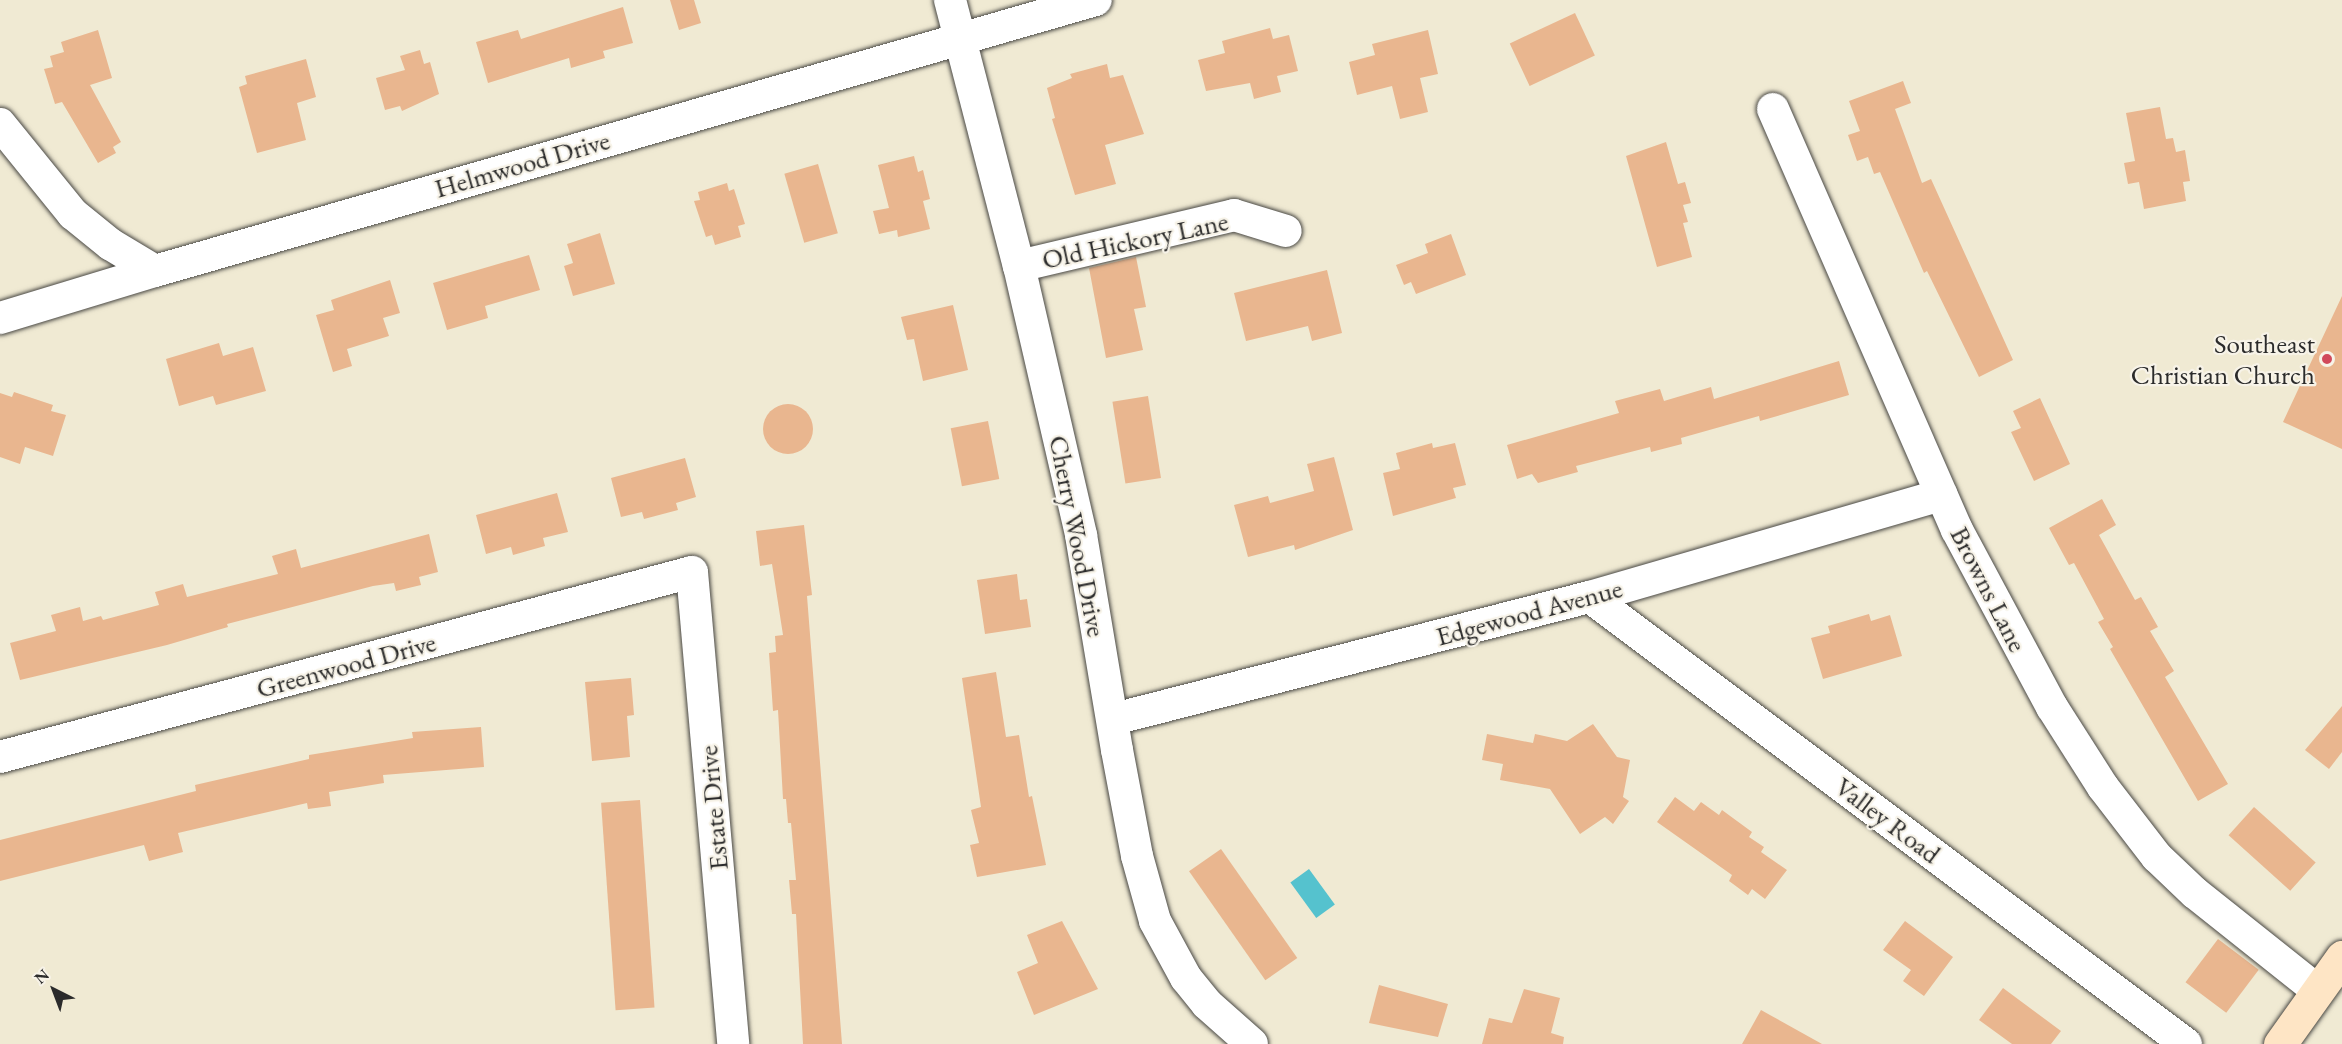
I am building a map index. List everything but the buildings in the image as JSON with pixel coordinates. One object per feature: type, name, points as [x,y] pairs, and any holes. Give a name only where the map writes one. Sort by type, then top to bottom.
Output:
[{"type":"street","name":"Cherry Wood Drive","points":[[950,0],[1019,266],[1081,535],[1137,856],[1167,948],[1207,1004],[1252,1044]]},
{"type":"street","name":"Helmwood Drive","points":[[0,318],[960,37],[1096,0]]},
{"type":"street","name":"Browns Lane","points":[[1773,109],[1941,495],[2015,642],[2103,787],[2157,857],[2195,893],[2318,991]]},
{"type":"street","points":[[0,124],[73,214],[110,244],[155,271]]},
{"type":"street","name":"Old Hickory Lane","points":[[1019,266],[1234,215],[1286,231]]},
{"type":"street","name":"Edgewood Avenue","points":[[1113,720],[1590,597],[1941,495]]},
{"type":"street","name":"Greenwood Drive","points":[[0,757],[692,572]]},
{"type":"street","name":"Estate Drive","points":[[692,572],[733,1044]]},
{"type":"street","name":"Valley Road","points":[[1590,597],[2186,1044]]},
{"type":"street","points":[[2280,1044],[2342,957]]},
{"type":"water","points":[[1309,869],[1335,905],[1316,918],[1290,883]]},
{"type":"place","name":"Southeast Christian Church","points":[[2327,359]]}]
